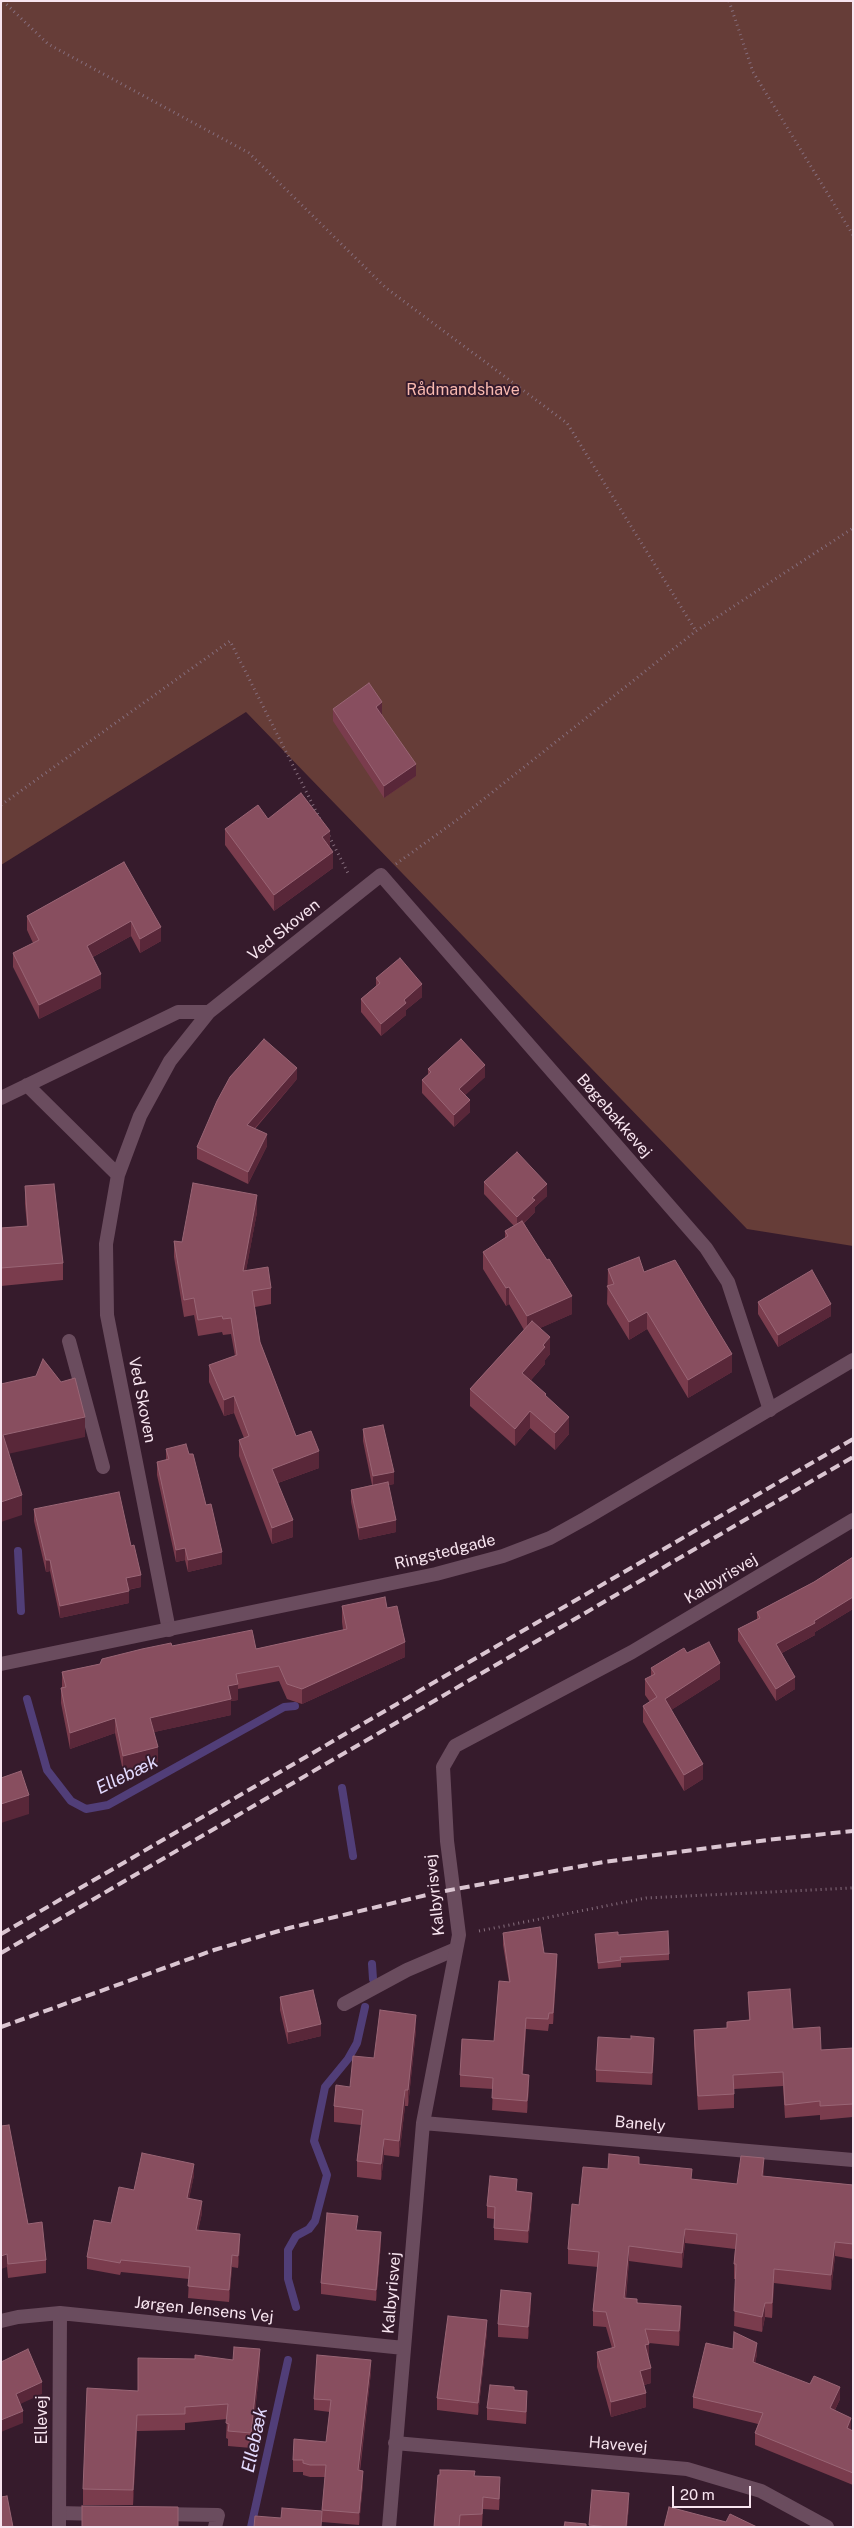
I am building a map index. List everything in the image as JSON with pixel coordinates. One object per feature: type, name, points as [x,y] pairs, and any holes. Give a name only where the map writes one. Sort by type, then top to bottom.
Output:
[{"type":"street","name":"Ved Skoven","points":[[169,1630],[107,1315],[106,1244],[118,1175],[140,1116],[170,1061],[209,1012],[381,874]]},
{"type":"street","name":"Bøgebakkevej","points":[[381,874],[706,1248],[728,1282],[770,1410]]},
{"type":"street","points":[[1,1098],[178,1012],[209,1012]]},
{"type":"street","points":[[27,1085],[118,1175]]},
{"type":"street","points":[[69,1342],[104,1467]]},
{"type":"street","name":"Ringstedgade","points":[[1,1664],[467,1567],[503,1556],[557,1534],[853,1360]]},
{"type":"street","name":"Kalbyrisvej","points":[[389,2527],[423,2123],[457,1942],[447,1841],[443,1767],[455,1746],[632,1652],[853,1520]]},
{"type":"street","points":[[344,2004],[457,1942]]},
{"type":"street","name":"Banely","points":[[423,2123],[853,2160]]},
{"type":"street","name":"Jørgen Jensens Vej","points":[[1,2321],[18,2316],[60,2313],[404,2348]]},
{"type":"street","name":"Ellevej","points":[[59,2520],[60,2313]]},
{"type":"street","name":"Havevej","points":[[395,2443],[687,2469],[761,2491],[827,2527]]},
{"type":"street","points":[[59,2520],[118,2514]]},
{"type":"street","points":[[148,2514],[218,2515],[215,2527]]},
{"type":"path","points":[[4,1],[48,44],[248,153],[386,288],[567,423],[696,631]]},
{"type":"path","points":[[729,1],[753,72],[853,235]]},
{"type":"path","points":[[381,874],[461,817],[696,631],[853,528]]},
{"type":"path","points":[[1,805],[230,641],[323,824]]},
{"type":"path","points":[[327,832],[358,893]]},
{"type":"path","points":[[457,1942],[646,1898],[853,1888]]},
{"type":"green space","name":"Rådmandshave","points":[[1,1],[853,1],[853,1246],[747,1229],[246,712],[1,865]]},
{"type":"building","points":[[369,683],[382,702],[376,707],[416,764],[384,786],[333,709]]},
{"type":"building","points":[[301,793],[330,831],[322,837],[333,852],[274,895],[225,829],[258,805],[268,819]]},
{"type":"building","points":[[124,862],[161,927],[140,939],[131,921],[87,946],[101,974],[39,1005],[13,953],[39,940],[27,916]]},
{"type":"building","points":[[400,958],[422,984],[404,1000],[406,1003],[381,1024],[361,999],[380,983],[376,978]]},
{"type":"building","points":[[264,1039],[297,1068],[247,1125],[267,1134],[248,1172],[197,1147],[217,1101],[230,1077]]},
{"type":"building","points":[[461,1039],[485,1065],[459,1089],[470,1100],[454,1115],[422,1080],[431,1072],[428,1069]]},
{"type":"building","points":[[517,1152],[547,1184],[532,1198],[535,1200],[517,1217],[484,1182]]},
{"type":"building","points":[[193,1183],[257,1195],[243,1271],[268,1267],[271,1288],[252,1291],[260,1342],[296,1436],[311,1431],[319,1451],[272,1469],[293,1520],[272,1528],[239,1440],[249,1436],[234,1396],[224,1400],[209,1365],[237,1355],[231,1318],[223,1319],[222,1316],[198,1320],[194,1298],[184,1300],[174,1241],[182,1242]]},
{"type":"building","points":[[54,1184],[63,1263],[1,1268],[1,1228],[28,1226],[25,1186]]},
{"type":"building","points":[[522,1221],[572,1296],[527,1316],[509,1287],[506,1288],[483,1252],[508,1236],[505,1231]]},
{"type":"building","points":[[639,1257],[644,1272],[675,1260],[732,1354],[688,1380],[647,1312],[629,1322],[607,1286],[614,1284],[608,1269]]},
{"type":"building","points":[[812,1270],[831,1304],[778,1335],[758,1302]]},
{"type":"building","points":[[532,1321],[550,1337],[543,1345],[545,1347],[522,1373],[569,1417],[555,1433],[530,1411],[515,1429],[470,1389]]},
{"type":"building","points":[[43,1359],[61,1382],[75,1378],[85,1417],[3,1435],[22,1495],[1,1502],[1,1384],[36,1376]]},
{"type":"building","points":[[383,1425],[394,1472],[373,1476],[363,1429]]},
{"type":"building","points":[[186,1444],[189,1454],[193,1454],[206,1505],[211,1504],[222,1552],[188,1560],[185,1548],[176,1550],[157,1462],[169,1459],[166,1449]]},
{"type":"building","points":[[388,1482],[396,1520],[359,1528],[351,1490]]},
{"type":"building","points":[[119,1492],[131,1546],[134,1545],[141,1575],[126,1578],[129,1591],[60,1606],[50,1560],[46,1560],[34,1509]]},
{"type":"building","points":[[853,1557],[853,1597],[814,1621],[815,1623],[776,1644],[795,1677],[776,1689],[738,1629],[760,1618],[757,1612],[814,1582]]},
{"type":"building","points":[[385,1597],[387,1608],[397,1606],[405,1642],[302,1689],[287,1684],[279,1666],[236,1674],[238,1684],[228,1686],[231,1699],[150,1718],[158,1747],[123,1756],[115,1718],[70,1733],[61,1688],[66,1687],[62,1672],[100,1664],[102,1659],[142,1649],[171,1643],[172,1646],[252,1630],[256,1649],[347,1629],[342,1606]]},
{"type":"building","points":[[709,1642],[720,1663],[665,1699],[703,1764],[684,1775],[643,1706],[657,1697],[645,1679],[655,1674],[651,1668],[684,1648],[687,1653]]},
{"type":"building","points":[[21,1771],[29,1795],[1,1804],[1,1778]]},
{"type":"building","points":[[540,1927],[544,1953],[557,1954],[553,2013],[549,2013],[548,2019],[526,2018],[522,2074],[529,2075],[527,2101],[492,2098],[493,2078],[460,2075],[462,2039],[494,2041],[499,1981],[510,1982],[503,1933]]},
{"type":"building","points":[[668,1931],[669,1954],[620,1957],[621,1960],[598,1963],[595,1934],[618,1932],[618,1935]]},
{"type":"building","points":[[790,1989],[793,2029],[820,2027],[821,2050],[853,2048],[853,2104],[820,2106],[820,2101],[785,2105],[783,2072],[733,2075],[734,2094],[698,2096],[694,2030],[727,2028],[727,2022],[750,2020],[748,1992]]},
{"type":"building","points":[[313,1990],[321,2024],[288,2032],[280,1997]]},
{"type":"building","points":[[380,2010],[416,2015],[408,2090],[405,2090],[399,2141],[384,2139],[381,2164],[357,2161],[363,2110],[334,2106],[336,2085],[350,2087],[353,2056],[374,2058]]},
{"type":"building","points":[[631,2036],[654,2038],[652,2073],[596,2070],[598,2037],[631,2039]]},
{"type":"building","points":[[9,2125],[28,2224],[42,2222],[46,2260],[8,2264],[7,2254],[1,2256],[1,2126]]},
{"type":"building","points":[[142,2153],[194,2164],[187,2198],[202,2201],[196,2230],[240,2234],[238,2256],[232,2255],[229,2290],[188,2286],[190,2267],[121,2260],[120,2263],[87,2257],[94,2220],[111,2223],[119,2187],[134,2190]]},
{"type":"building","points":[[609,2154],[639,2157],[639,2164],[692,2169],[691,2179],[737,2184],[741,2156],[764,2158],[762,2176],[853,2185],[853,2244],[835,2242],[831,2275],[774,2269],[772,2303],[765,2303],[762,2317],[734,2311],[736,2264],[734,2264],[737,2234],[685,2229],[682,2253],[629,2246],[624,2298],[637,2299],[637,2303],[681,2306],[679,2331],[645,2329],[649,2344],[645,2345],[651,2368],[640,2371],[646,2393],[611,2402],[597,2352],[615,2347],[606,2312],[593,2311],[599,2252],[568,2249],[572,2204],[579,2205],[583,2167],[608,2169]]},
{"type":"building","points":[[490,2176],[517,2179],[516,2191],[532,2193],[528,2231],[494,2228],[495,2207],[487,2206]]},
{"type":"building","points":[[327,2213],[358,2216],[356,2230],[381,2232],[376,2290],[321,2283]]},
{"type":"building","points":[[501,2290],[531,2293],[528,2327],[498,2324]]},
{"type":"building","points":[[448,2316],[487,2320],[478,2403],[437,2398]]},
{"type":"building","points":[[734,2332],[757,2343],[753,2362],[810,2384],[814,2376],[840,2387],[830,2408],[851,2418],[847,2428],[853,2431],[853,2473],[755,2433],[763,2413],[693,2397],[706,2343],[733,2349]]},
{"type":"building","points":[[234,2347],[260,2349],[251,2433],[228,2431],[229,2424],[226,2423],[228,2404],[185,2407],[185,2414],[137,2415],[133,2490],[83,2489],[87,2388],[138,2391],[138,2358],[195,2359],[195,2355],[233,2360]]},
{"type":"building","points":[[28,2349],[42,2382],[16,2394],[23,2411],[1,2420],[1,2362]]},
{"type":"building","points":[[317,2355],[371,2360],[358,2470],[363,2471],[359,2513],[322,2510],[326,2465],[310,2465],[303,2463],[303,2460],[293,2460],[294,2439],[326,2442],[331,2400],[314,2399]]},
{"type":"building","points":[[490,2385],[514,2387],[514,2390],[527,2391],[526,2412],[487,2408]]},
{"type":"building","points":[[440,2470],[475,2471],[474,2476],[500,2477],[499,2499],[483,2497],[482,2514],[460,2515],[459,2527],[434,2527]]},
{"type":"building","points":[[592,2490],[629,2493],[626,2527],[589,2525]]},
{"type":"building","points":[[7,2496],[13,2527],[1,2527],[1,2497]]},
{"type":"building","points":[[82,2506],[178,2507],[178,2527],[82,2527]]},
{"type":"building","points":[[669,2507],[726,2522],[730,2514],[757,2527],[664,2527]]},
{"type":"building","points":[[282,2508],[322,2511],[321,2527],[254,2527],[255,2516],[281,2518]]},
{"type":"building","points":[[565,2522],[586,2524],[586,2527],[564,2527]]},
{"type":"waterway","name":"Ellebæk","points":[[18,1551],[21,1611]]},
{"type":"waterway","name":"Ellebæk","points":[[27,1699],[47,1770],[71,1801],[86,1809],[108,1805],[284,1707],[295,1706]]},
{"type":"waterway","name":"Ellebæk","points":[[342,1788],[353,1856]]},
{"type":"waterway","name":"Ellebæk","points":[[372,1964],[373,1979]]},
{"type":"waterway","name":"Ellebæk","points":[[296,2307],[288,2279],[288,2250],[296,2236],[309,2229],[315,2221],[327,2175],[314,2141],[325,2087],[348,2059],[357,2043],[365,2007]]},
{"type":"waterway","name":"Ellebæk","points":[[251,2527],[288,2360]]},
{"type":"railway","points":[[1,1934],[853,1439]]},
{"type":"railway","points":[[1,1953],[853,1457]]},
{"type":"railway","points":[[1,2027],[214,1950],[289,1928],[439,1892],[604,1862],[767,1840],[853,1831]]}]
